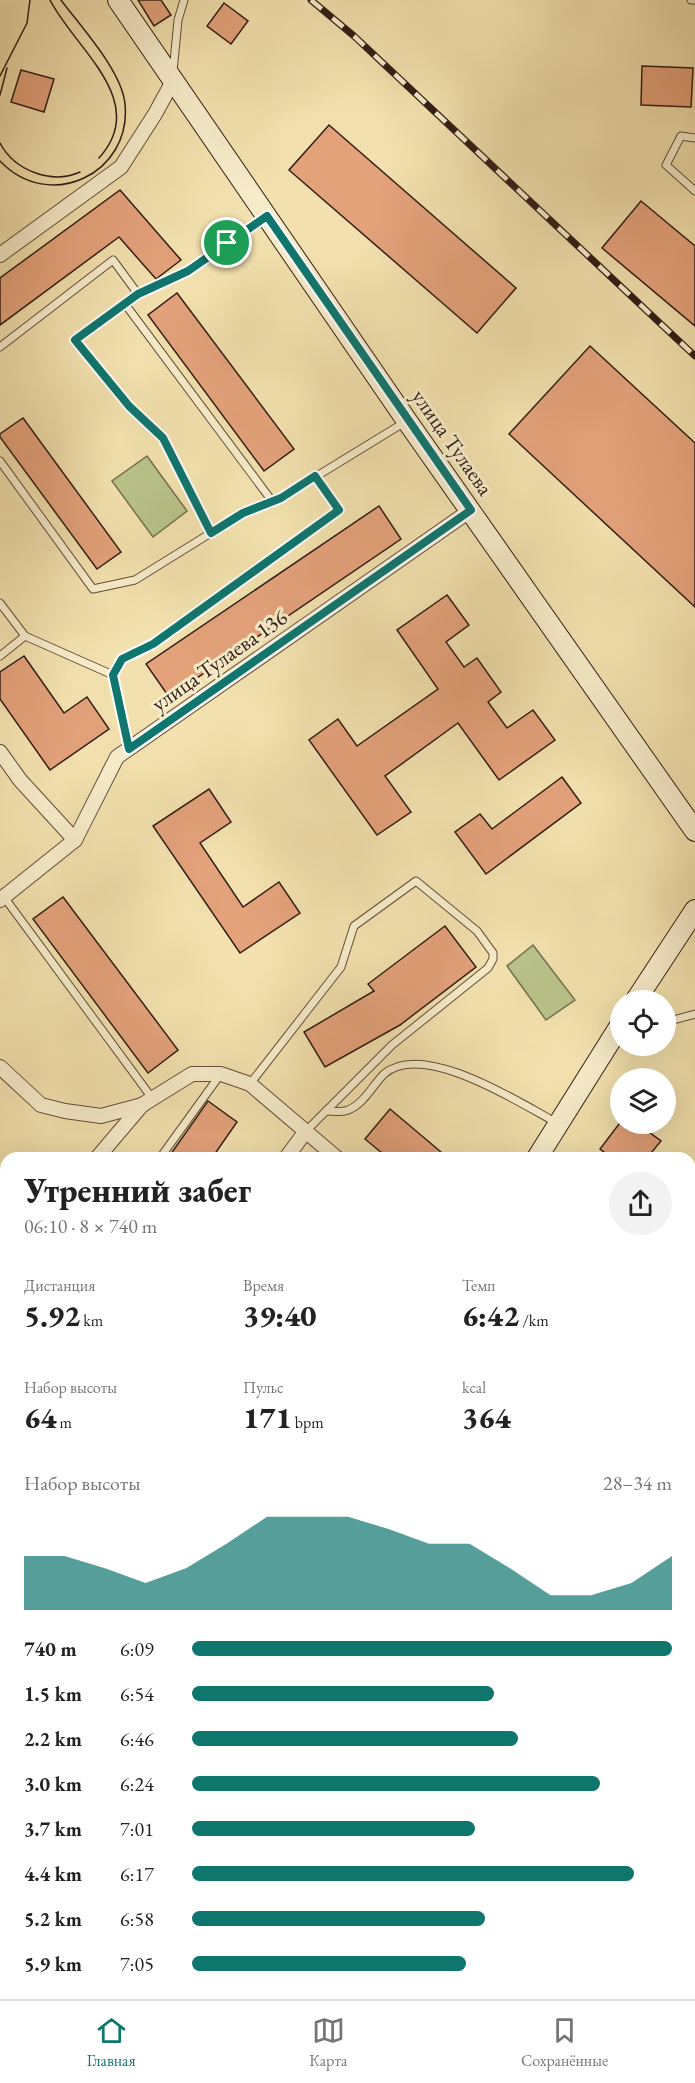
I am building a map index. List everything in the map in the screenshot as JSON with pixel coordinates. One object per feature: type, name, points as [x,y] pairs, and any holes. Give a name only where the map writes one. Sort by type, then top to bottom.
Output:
[{"type":"main road","name":"улица Тулаева","points":[[118,0],[407,421],[695,831]]},
{"type":"main road","points":[[643,990],[695,910]]},
{"type":"main road","points":[[541,1152],[610,1042]]},
{"type":"street","points":[[0,255],[121,166],[155,114],[173,81]]},
{"type":"street","name":"улица Тулаева 136","points":[[2,899],[75,840],[117,757],[471,510]]},
{"type":"street","points":[[0,752],[20,780],[75,840]]},
{"type":"street","points":[[0,1067],[41,1105],[101,1116],[147,1101],[192,1074],[221,1074],[250,1084],[330,1152]]},
{"type":"street","points":[[103,1152],[147,1101]]},
{"type":"street","points":[[290,1152],[306,1131]]},
{"type":"lane","points":[[173,81],[178,20],[184,0]]},
{"type":"lane","points":[[695,138],[681,135],[666,165],[695,191]]},
{"type":"lane","points":[[211,533],[163,438],[129,406],[75,340],[138,294],[188,271],[267,216]]},
{"type":"lane","points":[[0,347],[113,260],[138,294]]},
{"type":"lane","points":[[125,304],[272,501]]},
{"type":"lane","points":[[0,461],[93,589],[135,580],[243,513],[281,498],[407,421]]},
{"type":"lane","points":[[129,749],[113,675],[122,659],[153,644],[339,510],[315,476]]},
{"type":"lane","points":[[0,603],[25,636],[113,675]]},
{"type":"lane","points":[[0,656],[25,636]]},
{"type":"lane","points":[[250,1084],[341,967],[354,926],[416,881],[477,931],[494,952],[488,968],[392,1046],[306,1131]]},
{"type":"lane","points":[[2,899],[147,1101]]},
{"type":"lane","points":[[676,1019],[695,1014]]},
{"type":"lane","points":[[326,1111],[344,1111],[358,1104],[386,1072],[404,1064],[430,1065],[466,1075],[559,1124]]},
{"type":"lane","points":[[164,1152],[221,1074]]},
{"type":"green space","points":[[147,456],[187,511],[153,537],[112,481]]},
{"type":"green space","points":[[533,945],[575,1000],[546,1020],[507,966]]},
{"type":"building","points":[[138,0],[161,0],[171,15],[154,26]]},
{"type":"building","points":[[224,3],[248,21],[231,44],[207,26]]},
{"type":"building","points":[[642,66],[693,68],[691,107],[641,105]]},
{"type":"building","points":[[21,70],[54,79],[44,112],[11,102]]},
{"type":"building","points":[[329,125],[516,288],[477,333],[289,170]]},
{"type":"building","points":[[120,190],[181,260],[156,279],[119,237],[0,325],[0,278]]},
{"type":"building","points":[[641,201],[695,246],[695,326],[602,248]]},
{"type":"building","points":[[177,293],[294,449],[264,471],[148,315]]},
{"type":"building","points":[[590,346],[695,443],[695,607],[509,434]]},
{"type":"building","points":[[23,418],[121,552],[97,569],[0,437],[0,434]]},
{"type":"building","points":[[379,506],[401,539],[169,697],[146,664]]},
{"type":"building","points":[[447,595],[469,625],[446,642],[464,667],[477,658],[501,692],[488,702],[507,728],[533,710],[555,740],[499,780],[458,723],[385,776],[411,812],[377,835],[309,740],[338,719],[357,746],[438,689],[397,630]]},
{"type":"building","points":[[24,656],[64,713],[87,697],[109,729],[50,770],[0,699],[0,672]]},
{"type":"building","points":[[562,777],[581,803],[486,874],[455,832],[480,814],[492,829]]},
{"type":"building","points":[[209,789],[231,822],[200,843],[243,907],[279,882],[300,913],[240,953],[153,826]]},
{"type":"building","points":[[63,897],[178,1050],[148,1073],[33,919]]},
{"type":"building","points":[[445,926],[476,967],[400,1025],[325,1067],[304,1032],[374,991],[368,984]]},
{"type":"building","points":[[208,1101],[237,1122],[216,1152],[172,1152]]},
{"type":"building","points":[[390,1109],[441,1152],[381,1152],[365,1139]]},
{"type":"building","points":[[611,1134],[652,1134],[661,1141],[652,1152],[604,1152],[600,1149]]},
{"type":"tram line","points":[[0,76],[27,23],[30,0]]},
{"type":"tram line","points":[[50,0],[90,56],[113,96],[117,116],[113,137],[99,158]]},
{"type":"tram line","points":[[0,161],[20,176],[41,184],[63,184],[84,178],[101,167],[115,150],[124,129],[125,104],[117,78],[61,0]]},
{"type":"tram line","points":[[0,95],[7,68]]},
{"type":"tram line","points":[[0,143],[14,161],[34,172],[57,177],[80,172]]},
{"type":"railway","points":[[311,0],[354,36],[695,356]]},
{"type":"route","points":[[267,216],[407,421],[471,510],[129,749],[113,675],[122,659],[153,644],[339,510],[315,476],[281,498],[243,513],[211,533],[163,438],[129,406],[75,340],[138,294],[188,271],[227,243],[267,216]]}]
